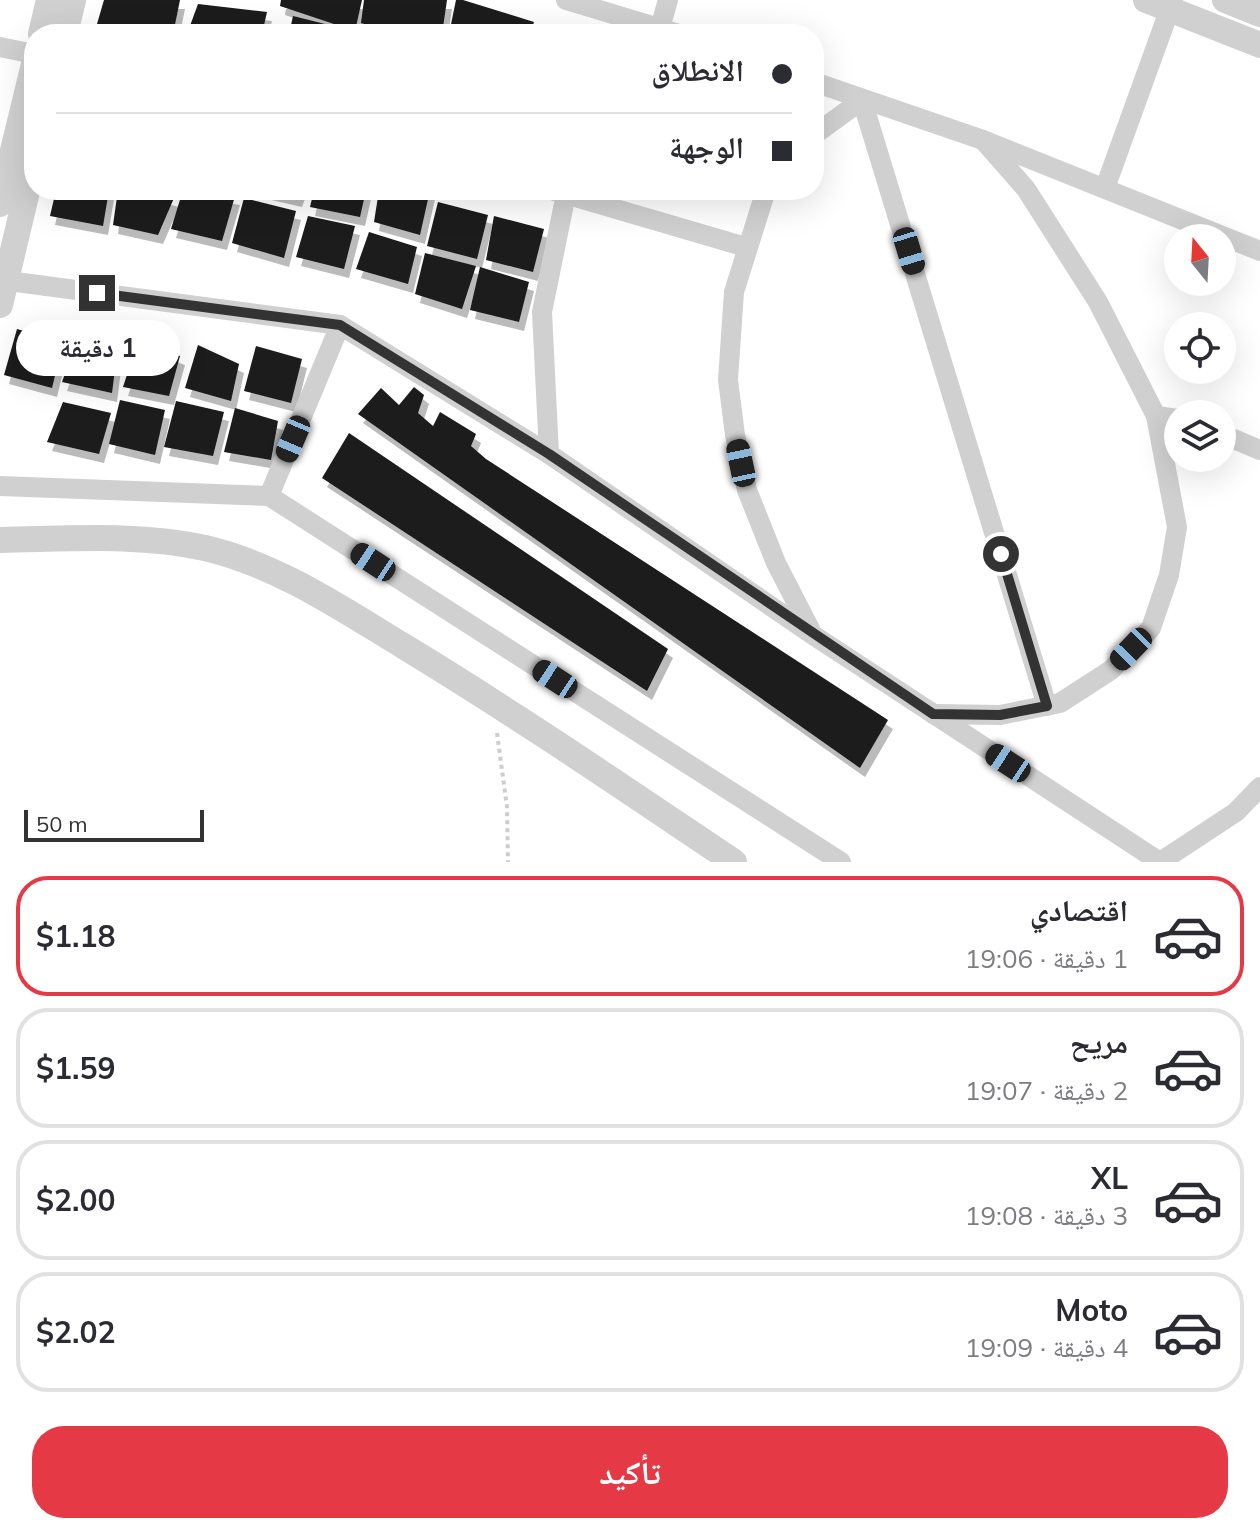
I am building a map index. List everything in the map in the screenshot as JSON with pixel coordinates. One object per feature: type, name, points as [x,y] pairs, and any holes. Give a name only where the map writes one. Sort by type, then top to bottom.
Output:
[{"type":"street","points":[[43,24],[49,0]]},
{"type":"street","points":[[67,24],[73,0]]},
{"type":"street","points":[[566,0],[646,24]]},
{"type":"street","points":[[668,0],[669,24]]},
{"type":"street","points":[[1225,0],[1260,14]]},
{"type":"street","points":[[1105,188],[1163,3],[1260,45]]},
{"type":"street","points":[[0,47],[24,52]]},
{"type":"street","points":[[824,86],[983,140],[1260,251]]},
{"type":"street","points":[[824,128],[862,100]]},
{"type":"street","points":[[862,100],[1047,706]]},
{"type":"street","points":[[0,204],[24,105]]},
{"type":"street","points":[[933,714],[1000,715],[1060,703],[1111,670],[1151,628],[1169,575],[1177,527],[1156,416],[1098,302],[1026,189],[983,140]]},
{"type":"street","points":[[24,200],[2,289],[340,325],[549,454],[813,635],[1160,862],[1236,812],[1260,787]]},
{"type":"street","points":[[549,454],[542,312],[558,200]]},
{"type":"street","points":[[586,200],[746,247]]},
{"type":"street","points":[[762,200],[734,292],[728,380],[735,435],[747,490],[776,563],[813,635]]},
{"type":"street","points":[[269,496],[340,325]]},
{"type":"street","points":[[1156,416],[1164,417]]},
{"type":"street","points":[[1236,440],[1260,450]]},
{"type":"street","points":[[0,486],[269,496],[841,862]]},
{"type":"street","points":[[0,540],[139,538],[206,548],[269,569],[329,601],[490,698],[734,862]]},
{"type":"path","points":[[490,698],[504,780],[508,862]]},
{"type":"building","points":[[104,0],[180,0],[175,24],[97,24]]},
{"type":"building","points":[[281,0],[362,0],[357,24],[334,24],[280,6]]},
{"type":"building","points":[[364,0],[447,0],[443,24],[361,23]]},
{"type":"building","points":[[456,0],[534,22],[533,24],[451,24]]},
{"type":"building","points":[[198,4],[267,12],[264,24],[191,24]]},
{"type":"building","points":[[293,16],[325,24],[291,24]]},
{"type":"building","points":[[54,200],[107,200],[103,226],[50,216]]},
{"type":"building","points":[[117,200],[173,200],[158,235],[113,225]]},
{"type":"building","points":[[180,200],[234,200],[222,241],[171,229]]},
{"type":"building","points":[[243,200],[296,211],[284,258],[232,243]]},
{"type":"building","points":[[312,200],[364,200],[360,217],[310,207]]},
{"type":"building","points":[[377,200],[428,200],[420,235],[374,222]]},
{"type":"building","points":[[438,202],[488,215],[477,259],[427,246]]},
{"type":"building","points":[[308,216],[355,226],[344,269],[296,257]]},
{"type":"building","points":[[494,216],[544,229],[533,272],[486,260]]},
{"type":"building","points":[[369,232],[417,247],[408,284],[356,269]]},
{"type":"building","points":[[425,253],[476,266],[462,309],[415,294]]},
{"type":"building","points":[[480,267],[529,282],[519,322],[470,310]]},
{"type":"building","points":[[17,329],[63,342],[52,388],[4,375]]},
{"type":"building","points":[[79,334],[117,353],[112,393],[62,382]]},
{"type":"building","points":[[138,341],[180,356],[169,396],[123,387]]},
{"type":"building","points":[[198,345],[239,364],[231,401],[185,388]]},
{"type":"building","points":[[256,346],[302,359],[291,403],[244,391]]},
{"type":"building","points":[[414,387],[424,395],[418,413],[433,426],[440,412],[476,434],[471,446],[486,459],[888,720],[860,768],[358,414],[381,388],[399,405]]},
{"type":"building","points":[[120,400],[165,410],[155,455],[109,444]]},
{"type":"building","points":[[176,401],[224,412],[213,456],[164,447]]},
{"type":"building","points":[[63,402],[111,413],[99,454],[47,442]]},
{"type":"building","points":[[235,408],[278,421],[271,460],[224,452]]},
{"type":"building","points":[[349,433],[668,649],[647,691],[322,478]]},
{"type":"route","points":[[97,293],[340,325],[549,454],[933,714],[1000,715],[1047,706],[1001,554]]}]
